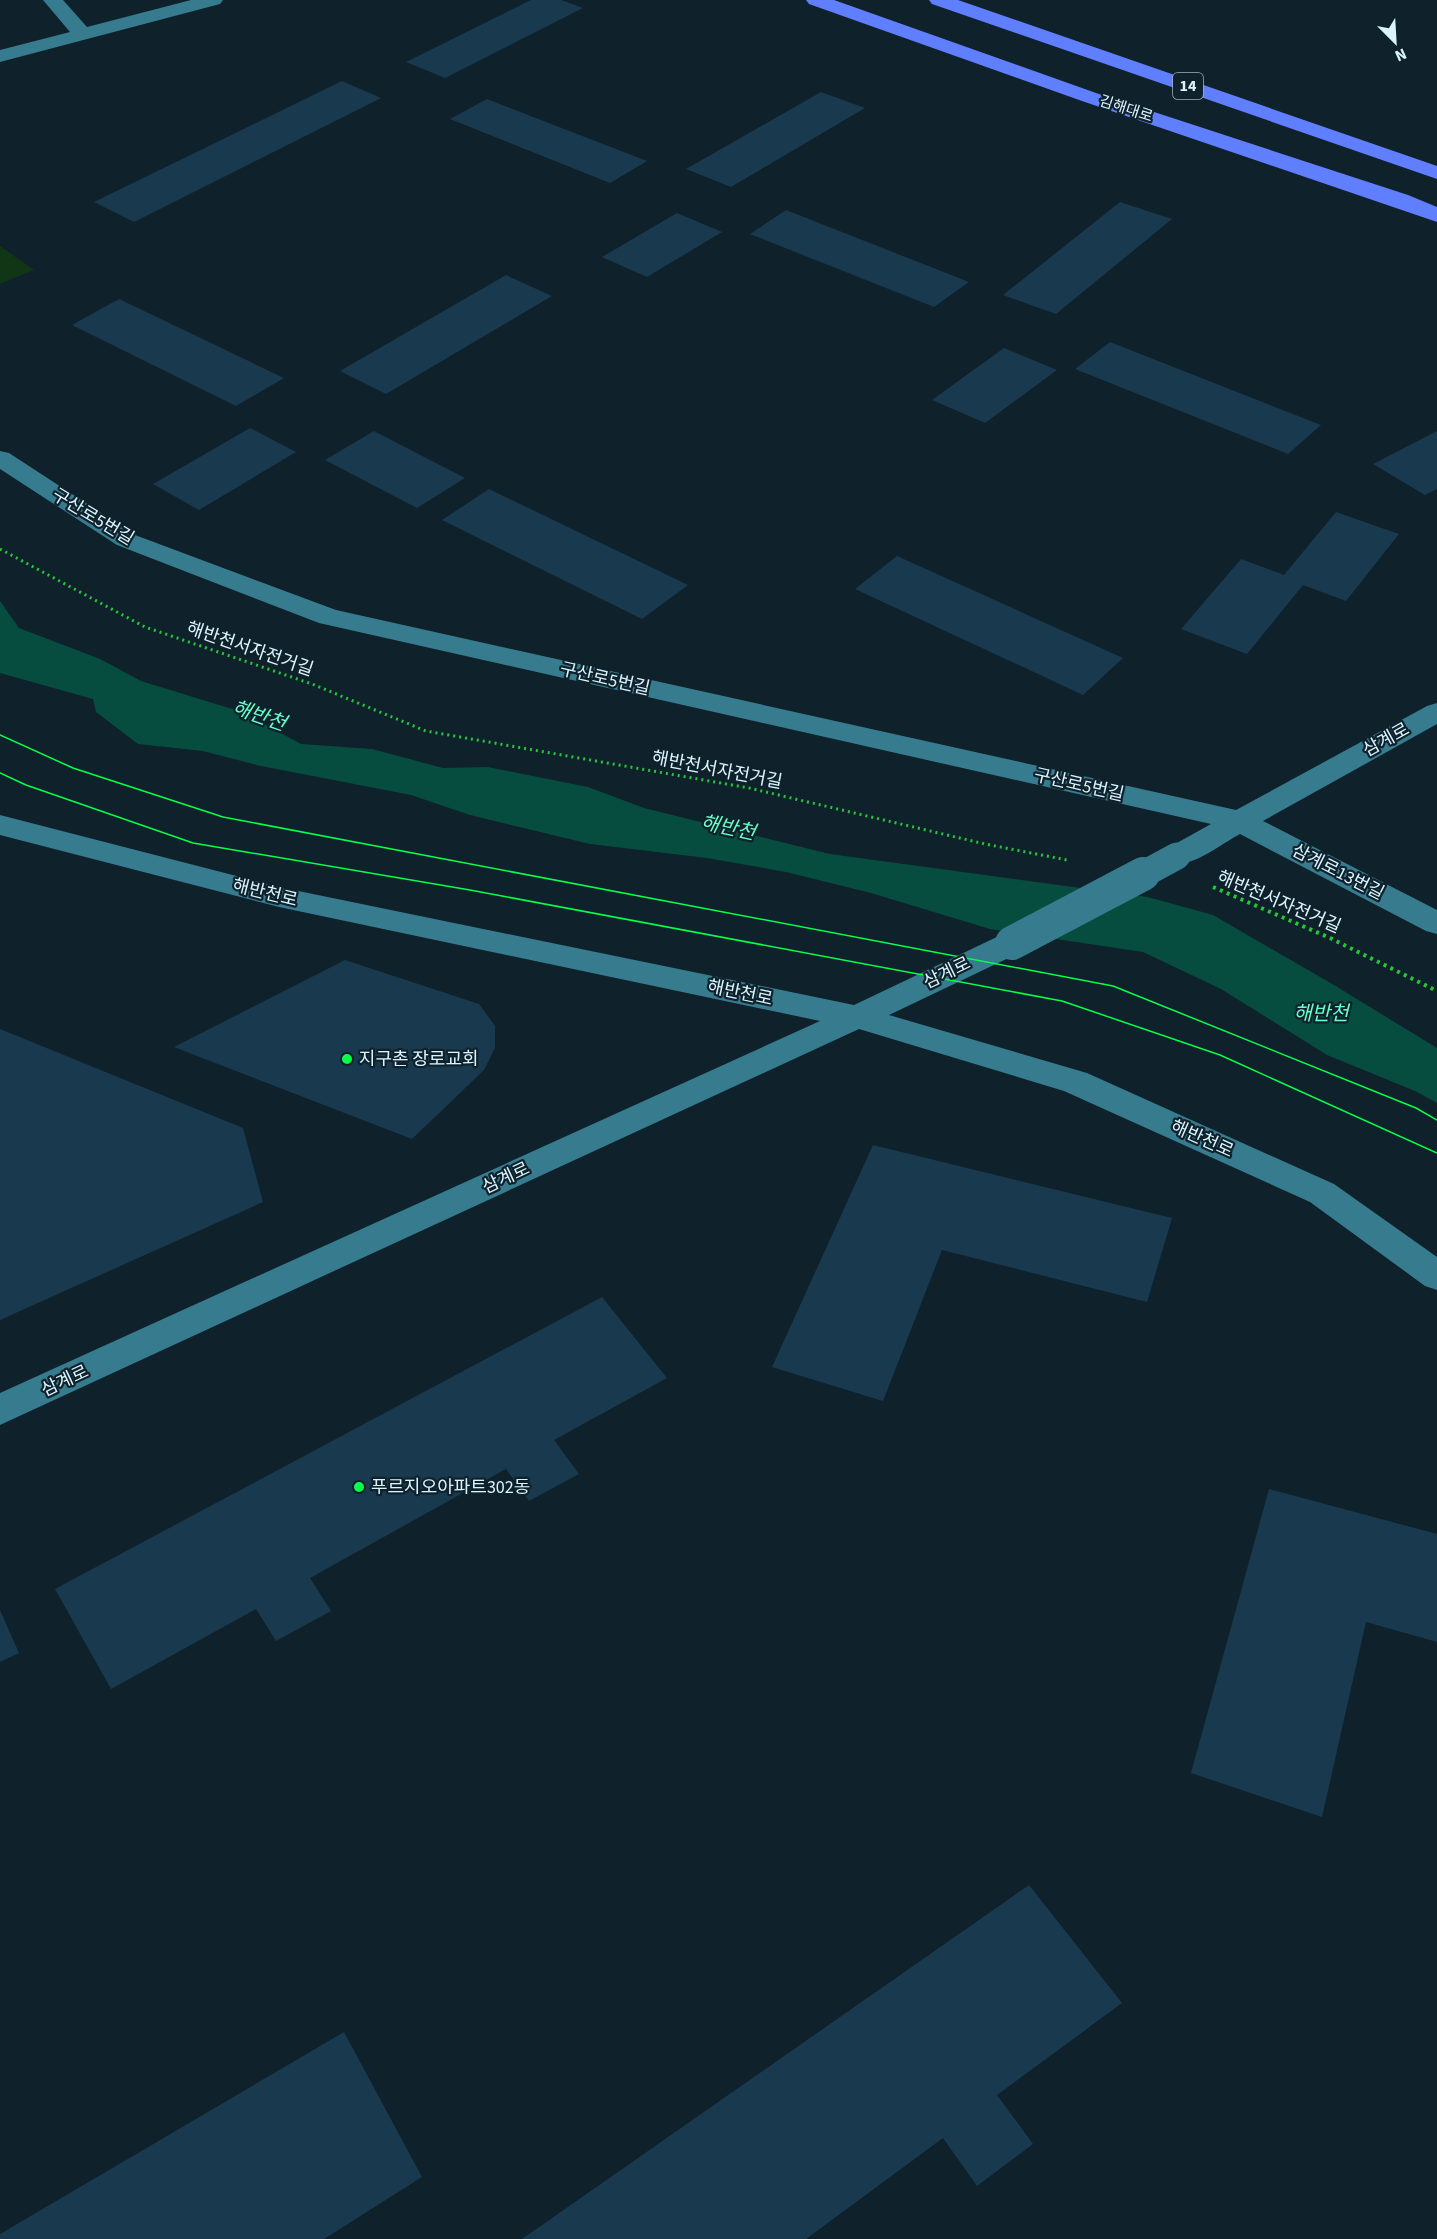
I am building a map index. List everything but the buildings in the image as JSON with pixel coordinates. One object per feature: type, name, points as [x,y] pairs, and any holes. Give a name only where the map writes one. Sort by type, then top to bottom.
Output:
[{"type":"main road","name":"김해대로","points":[[816,0],[1089,97],[1400,200],[1437,215]]},
{"type":"main road","name":"14","points":[[939,0],[1437,173]]},
{"type":"street","points":[[53,0],[82,33]]},
{"type":"street","points":[[0,56],[213,0]]},
{"type":"street","name":"구산로5번길","points":[[0,458],[126,540],[327,617],[1240,821]]},
{"type":"street","name":"삼계로","points":[[0,1410],[857,1017],[1012,943],[1177,856],[1437,712]]},
{"type":"street","name":"삼계로13번길","points":[[1240,821],[1437,923]]},
{"type":"street","name":"해반천로","points":[[0,825],[279,897],[857,1017],[1086,1087],[1322,1193],[1437,1276]]},
{"type":"path","name":"해반천서자전거길","points":[[0,549],[145,627],[312,684],[426,731],[749,788],[985,844],[1078,862]]},
{"type":"path","name":"해반천서자전거길","points":[[1207,886],[1219,888],[1330,938],[1437,991]]},
{"type":"shaded area","points":[[0,246],[34,270],[0,284]]},
{"type":"water","name":"해반천","points":[[0,601],[19,628],[100,659],[141,681],[242,712],[301,744],[372,749],[443,768],[488,767],[588,787],[644,808],[830,854],[1148,897],[1213,915],[1437,1048],[1437,1103],[1415,1091],[1327,1055],[1221,989],[1143,952],[990,929],[871,893],[786,872],[707,858],[590,844],[470,815],[411,795],[261,766],[203,751],[138,744],[96,712],[93,699],[0,673]]},
{"type":"tram line","points":[[0,735],[73,768],[223,817],[1113,986],[1416,1108],[1437,1120]]},
{"type":"tram line","points":[[0,773],[26,785],[193,843],[470,890],[1062,1001],[1220,1055],[1437,1153]]},
{"type":"place","name":"지구촌 장로교회","points":[[347,1059]]},
{"type":"place","name":"푸르지오아파트302동","points":[[359,1487]]}]
